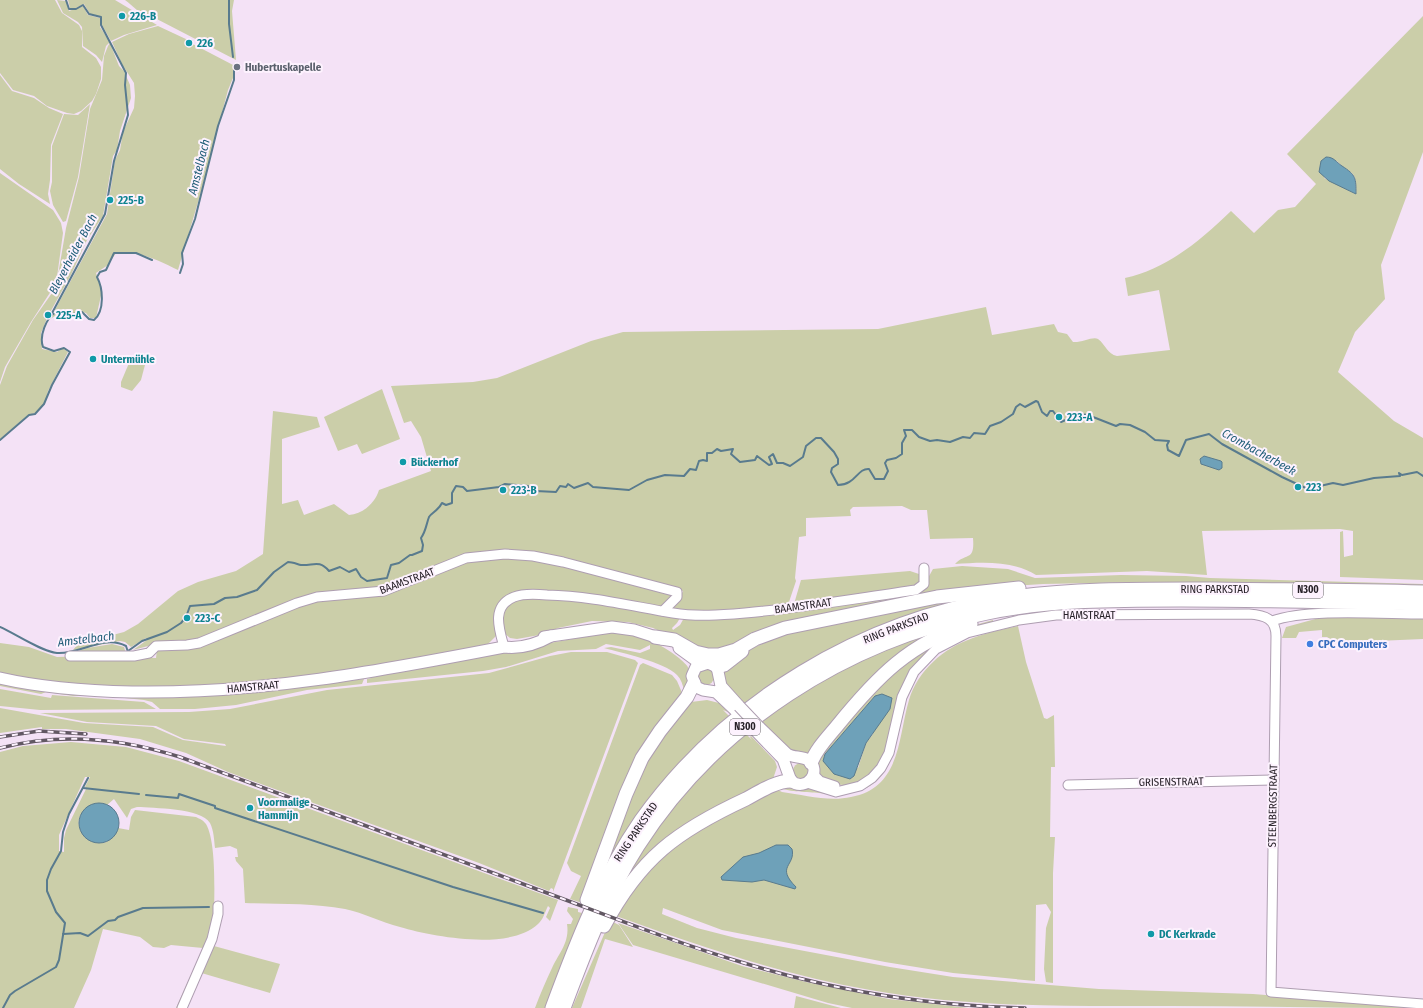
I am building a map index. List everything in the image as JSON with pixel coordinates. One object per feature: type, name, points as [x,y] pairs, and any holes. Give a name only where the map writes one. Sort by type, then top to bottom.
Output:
[{"type":"highway","name":"N300","points":[[655,636],[674,640],[695,652],[714,655],[736,650],[755,639],[785,628],[937,597],[1040,587],[1075,592]]},
{"type":"highway","name":"RING PARKSTAD","points":[[552,1008],[574,950],[606,878],[642,819],[697,755],[744,713],[776,688],[868,637],[929,615],[1006,598],[1075,592],[1280,589],[1423,592]]},
{"type":"highway","name":"RING PARKSTAD","points":[[566,1003],[602,912],[639,845],[685,784],[716,752],[755,718],[830,669],[903,636],[972,616],[1045,605],[1161,600],[1423,604]]},
{"type":"highway","name":"N300","points":[[811,773],[825,741],[867,690],[892,666],[916,649],[961,627],[1045,605]]},
{"type":"highway","name":"N300","points":[[717,667],[730,661],[755,639]]},
{"type":"highway","name":"N300","points":[[574,950],[586,902],[633,777],[649,747],[687,697],[696,673]]},
{"type":"highway","name":"N300","points":[[566,1003],[615,906],[631,883],[652,858],[678,835],[702,820],[777,784],[791,780]]},
{"type":"main road","name":"HAMSTRAAT","points":[[0,678],[44,686],[88,690],[168,692],[230,690],[319,680],[504,647],[514,648],[539,643],[551,636],[612,627],[634,630],[655,636],[675,645],[696,673],[700,689],[716,692],[737,708],[757,728],[791,757],[804,758],[811,773],[798,785],[791,780],[783,759],[757,728]]},
{"type":"main road","name":"HAMSTRAAT","points":[[696,673],[710,664],[717,667],[721,686],[737,708]]},
{"type":"street","name":"BAAMSTRAAT","points":[[70,656],[134,656],[149,653],[156,646],[192,645],[307,600],[327,596],[384,592],[466,558],[495,554],[520,554],[540,557],[677,592],[677,597],[663,611]]},
{"type":"street","name":"BAAMSTRAAT","points":[[504,647],[498,626],[499,614],[508,600],[520,595],[574,596],[623,603],[684,615],[705,615],[776,610],[916,590],[924,584],[924,568]]},
{"type":"street","name":"HAMSTRAAT","points":[[811,773],[833,792],[840,792],[860,786],[878,773],[889,753],[902,697],[914,672],[936,649],[960,635],[996,624],[1056,615],[1249,614],[1262,616],[1272,621]]},
{"type":"street","points":[[1272,621],[1289,617],[1323,614],[1423,614]]},
{"type":"street","name":"STEENBERGSTRAAT","points":[[1272,621],[1276,636],[1271,992],[1423,1004]]},
{"type":"street","name":"GRISENSTRAAT","points":[[1068,785],[1274,780]]},
{"type":"street","points":[[182,1008],[197,970],[210,944],[218,914],[218,906]]},
{"type":"green space","points":[[0,0],[55,0],[62,13],[79,25],[82,31],[82,47],[96,58],[101,67],[101,79],[96,94],[92,101],[81,111],[74,114],[67,113],[47,106],[34,96],[13,90],[0,73]]},
{"type":"green space","points":[[57,0],[66,1],[69,11],[83,6],[88,15],[100,18],[100,27],[110,42],[106,46],[102,62],[96,55],[83,46],[82,27],[78,22],[63,13]]},
{"type":"green space","points":[[68,0],[115,0],[157,25],[124,35],[111,41],[102,25],[101,17],[90,14],[84,4],[76,8],[70,8]]},
{"type":"green space","points":[[125,0],[234,0],[232,11],[236,60],[151,16],[149,18]]},
{"type":"green space","points":[[1423,16],[1423,152],[1381,265],[1385,299],[1355,332],[1338,372],[1394,421],[1423,438],[1423,580],[1340,577],[1340,532],[1343,531],[1344,557],[1353,555],[1353,531],[1340,529],[1202,531],[1207,575],[1147,571],[1036,575],[1027,570],[1007,564],[955,564],[959,560],[971,554],[973,550],[973,538],[930,539],[927,510],[911,510],[902,506],[853,507],[850,510],[851,516],[806,518],[806,536],[799,537],[795,578],[796,581],[788,605],[703,613],[669,609],[679,599],[683,591],[499,551],[394,586],[335,594],[209,638],[152,645],[133,650],[147,640],[146,638],[131,647],[125,642],[120,641],[73,650],[78,644],[124,632],[138,624],[178,591],[198,582],[236,571],[263,554],[273,411],[317,417],[320,427],[282,439],[282,504],[298,500],[304,515],[334,504],[349,515],[364,510],[368,507],[375,499],[379,490],[431,471],[421,437],[411,421],[404,423],[391,386],[473,382],[497,378],[591,341],[623,332],[878,329],[986,307],[992,335],[1054,324],[1058,332],[1067,334],[1073,342],[1096,338],[1101,341],[1111,353],[1117,356],[1170,350],[1159,290],[1128,296],[1125,278],[1155,268],[1182,252],[1195,243],[1231,211],[1254,233],[1278,210],[1295,207],[1316,184],[1287,154]],"holes":[[[1337,161],[1354,176],[1356,194],[1324,178]]]},
{"type":"green space","points":[[158,26],[188,40],[187,41],[235,66],[233,78],[228,90],[201,192],[178,270],[141,255],[124,252],[116,253],[108,265],[96,273],[102,291],[96,318],[90,318],[86,313],[82,312],[78,314],[59,314],[50,319],[107,214],[115,160],[120,150],[123,132],[134,108],[134,83],[122,64],[112,42],[129,34]]},
{"type":"green space","points":[[110,43],[119,66],[124,71],[130,85],[131,98],[120,131],[117,150],[113,156],[103,216],[87,240],[71,275],[48,316],[41,333],[42,349],[57,352],[63,348],[68,352],[48,391],[45,403],[35,413],[28,415],[0,439],[0,385],[7,366],[33,320],[52,293],[57,281],[66,228],[79,177],[90,109],[102,80],[104,56]]},
{"type":"green space","points":[[0,75],[12,91],[34,98],[49,108],[63,114],[51,145],[48,194],[50,204],[19,184],[0,169]]},
{"type":"green space","points":[[90,104],[78,177],[66,221],[63,222],[53,205],[50,191],[52,182],[52,146],[64,114],[78,115]]},
{"type":"green space","points":[[0,173],[53,210],[61,223],[63,233],[57,277],[53,288],[5,367],[0,382]]},
{"type":"green space","points":[[132,356],[146,361],[141,380],[132,391],[121,387],[121,382]]},
{"type":"green space","points":[[382,389],[400,439],[362,454],[357,444],[338,451],[324,417]]},
{"type":"green space","points":[[522,556],[670,591],[674,596],[662,607],[621,600],[508,596],[496,636],[488,644],[313,678],[184,688],[77,686],[0,673],[0,643],[29,647],[57,657],[93,656],[156,658],[157,650],[179,647],[317,599],[379,596],[406,588],[471,560]]},
{"type":"green space","points":[[962,566],[1008,569],[1035,578],[1121,575],[1186,576],[1423,584],[1423,588],[1148,582],[1043,584],[996,587],[823,618],[714,653],[676,639],[653,628],[628,622],[592,621],[558,628],[545,634],[517,639],[510,638],[504,633],[503,617],[505,609],[511,603],[524,599],[543,597],[592,602],[680,618],[672,628],[673,630],[680,625],[684,618],[910,594],[928,578],[933,569]]},
{"type":"green space","points":[[910,571],[919,574],[921,577],[918,585],[794,604],[801,580]]},
{"type":"green space","points":[[1016,594],[745,707],[725,688],[721,670],[753,648],[781,635],[897,607]]},
{"type":"green space","points":[[1423,617],[1423,639],[1354,642],[1341,646],[1327,637],[1322,637],[1322,630],[1299,632],[1296,638],[1282,638],[1286,627],[1319,618]]},
{"type":"green space","points":[[993,620],[993,622],[952,638],[933,648],[915,665],[896,726],[884,753],[877,765],[868,775],[857,782],[841,785],[827,780],[818,774],[816,758],[893,668],[961,629]],"holes":[[[875,696],[873,734],[866,743],[858,768],[823,761],[825,754]]]},
{"type":"green space","points":[[953,624],[915,647],[810,758],[794,755],[758,720],[875,650]]},
{"type":"green space","points":[[1018,626],[1026,662],[1044,718],[1047,719],[1054,715],[1055,767],[1051,767],[1050,837],[1055,837],[1053,873],[1053,983],[1046,982],[1044,969],[1046,928],[1051,912],[1046,904],[1036,905],[1035,981],[953,973],[885,962],[722,930],[663,908],[662,914],[697,928],[736,938],[890,967],[953,977],[1099,989],[1253,994],[1423,1008],[1058,1006],[983,1003],[908,996],[870,990],[804,976],[708,948],[613,915],[624,895],[675,841],[750,799],[778,790],[816,798],[843,798],[867,792],[880,783],[895,759],[905,714],[911,695],[915,684],[925,670],[942,654],[951,648],[984,634]]},
{"type":"green space","points":[[611,632],[638,637],[655,643],[679,658],[689,670],[689,679],[684,691],[680,678],[671,670],[642,658],[604,648],[611,647],[640,653],[650,649],[650,645],[640,650],[606,644],[596,649],[558,651],[506,667],[483,671],[367,683],[367,679],[371,678],[371,675]]},
{"type":"green space","points":[[112,644],[124,647],[126,654],[73,653],[87,648]]},
{"type":"green space","points":[[571,652],[607,652],[635,660],[638,663],[553,892],[553,889],[551,888],[549,891],[479,863],[228,772],[186,753],[140,739],[66,729],[42,729],[42,727],[0,733],[0,708],[84,723],[153,727],[183,740],[226,746],[225,744],[184,739],[156,726],[87,722],[40,713],[189,712],[230,709],[327,690],[489,673],[550,656]]},
{"type":"green space","points":[[643,663],[672,675],[677,681],[683,695],[666,720],[582,903],[570,899],[581,876],[571,871],[567,863],[640,665]]},
{"type":"green space","points":[[706,669],[713,674],[714,677],[709,684],[706,685],[699,680],[698,677],[703,670]]},
{"type":"green space","points":[[364,679],[362,684],[307,690],[236,705],[195,709],[160,709],[152,702],[144,700],[95,695],[73,696],[46,692],[41,694],[0,686],[0,683],[265,691]]},
{"type":"green space","points":[[0,689],[51,698],[52,695],[144,702],[156,709],[40,710],[0,706]]},
{"type":"green space","points":[[707,700],[719,703],[728,712],[723,710],[731,718],[589,905],[645,758],[691,702]]},
{"type":"green space","points":[[904,707],[896,745],[883,774],[873,784],[861,790],[873,782]]},
{"type":"green space","points":[[744,732],[752,740],[750,737],[751,736],[775,761],[777,767],[773,779],[701,819],[620,893],[625,874],[688,786]]},
{"type":"green space","points":[[71,742],[126,747],[179,761],[558,900],[550,921],[546,917],[550,908],[548,906],[540,922],[525,932],[509,937],[491,939],[451,938],[432,935],[393,925],[345,909],[333,907],[295,904],[245,903],[243,869],[236,861],[235,857],[238,857],[237,849],[230,846],[215,848],[214,836],[210,823],[205,818],[197,814],[176,810],[137,807],[131,809],[127,818],[114,799],[107,805],[96,804],[89,807],[80,817],[79,825],[82,833],[88,839],[96,842],[104,842],[112,838],[118,828],[129,830],[131,817],[135,810],[196,817],[206,824],[210,833],[214,871],[214,921],[212,930],[180,1008],[176,1008],[203,948],[171,945],[164,948],[153,947],[140,937],[103,929],[91,970],[74,1008],[0,1008],[0,752],[23,746]],"holes":[[[85,777],[90,777],[85,787],[86,788],[139,794],[86,789],[66,830],[64,838],[64,852],[59,851],[59,835]]]},
{"type":"green space","points":[[801,763],[808,768],[809,771],[804,778],[801,779],[794,774],[793,771],[798,764]]},
{"type":"green space","points":[[806,786],[838,794],[799,792],[781,788]]},
{"type":"green space","points":[[568,907],[578,909],[578,912],[582,913],[545,1008],[535,1008],[565,942],[568,930],[567,924],[571,924],[573,919],[567,911]]},
{"type":"green space","points":[[613,922],[619,925],[633,947],[605,939],[581,1008],[572,1008],[609,923]]},
{"type":"green space","points":[[618,923],[742,966],[810,983],[889,999],[969,1008],[852,1008],[828,1003],[633,945]]},
{"type":"green space","points":[[214,946],[280,964],[270,993],[198,972],[211,947]]},
{"type":"green space","points":[[796,996],[841,1008],[794,1008]]},
{"type":"water","points":[[1326,157],[1333,159],[1353,175],[1356,184],[1356,194],[1329,181],[1319,172],[1321,161]]},
{"type":"water","points":[[1204,456],[1221,461],[1222,468],[1219,470],[1201,464],[1200,459]]},
{"type":"water","points":[[882,694],[892,698],[890,709],[866,743],[854,776],[850,779],[834,774],[823,761],[825,754],[875,696]]},
{"type":"water","points":[[99,803],[107,805],[113,809],[117,815],[119,823],[117,831],[113,837],[107,841],[99,843],[91,841],[85,837],[81,831],[79,823],[81,815],[85,809],[91,805]]},
{"type":"water","points":[[776,845],[788,845],[792,849],[787,875],[796,887],[795,889],[764,880],[752,882],[722,880],[721,877],[743,857],[759,853]]},
{"type":"waterway","name":"Bleyerheider Bach","points":[[51,315],[105,214],[114,161],[128,115],[125,85],[126,73],[101,25],[101,17],[89,14],[83,5],[76,9],[69,9],[66,0]]},
{"type":"waterway","name":"Amstelbach","points":[[229,0],[229,24],[233,57]]},
{"type":"waterway","name":"Amstelbach","points":[[180,273],[183,264],[182,253],[195,219],[218,126],[234,80],[234,66]]},
{"type":"waterway","name":"Amstelbach","points":[[0,440],[29,415],[35,414],[44,404],[52,385],[70,352],[64,348],[54,351],[43,347],[42,338],[44,328],[49,318],[56,312],[73,314],[82,312],[89,319],[94,320],[100,311],[102,299],[101,287],[97,277],[100,272],[106,270],[114,253],[136,253],[152,260]]},
{"type":"waterway","name":"Crombacherbeek","points":[[128,651],[142,641],[167,632],[181,623],[186,617],[190,606],[214,604],[225,598],[237,597],[257,590],[274,572],[288,562],[301,565],[319,564],[329,571],[340,567],[349,572],[356,569],[361,577],[367,581],[387,578],[391,565],[399,563],[410,555],[422,551],[423,545],[421,538],[429,517],[439,508],[442,503],[446,505],[452,503],[452,493],[456,486],[463,487],[467,491],[499,487],[505,484],[528,486],[533,492],[556,492],[560,486],[566,487],[568,484],[574,488],[588,483],[593,487],[629,490],[647,480],[665,475],[684,476],[690,469],[696,470],[699,461],[707,461],[707,453],[712,453],[717,449],[721,451],[733,449],[731,454],[740,462],[755,460],[757,456],[769,465],[772,464],[769,457],[773,454],[777,463],[783,463],[790,466],[803,457],[806,446],[816,438],[821,438],[834,452],[838,459],[838,464],[832,468],[831,472],[838,485],[853,480],[865,469],[869,469],[875,479],[884,479],[888,471],[885,463],[887,460],[896,458],[902,454],[902,443],[906,436],[904,430],[912,430],[919,437],[930,441],[937,440],[950,442],[963,437],[970,438],[974,433],[985,434],[990,426],[1001,422],[1013,414],[1016,407],[1020,404],[1025,407],[1036,401],[1038,402],[1042,412],[1047,416],[1050,411],[1053,411],[1061,422],[1068,419],[1071,413],[1088,415],[1116,426],[1120,424],[1130,425],[1145,432],[1155,440],[1169,441],[1167,445],[1168,450],[1179,456],[1186,440],[1209,434],[1222,444],[1282,477],[1312,491],[1320,486],[1333,483],[1343,485],[1374,478],[1400,476],[1399,473],[1402,475],[1417,472],[1423,476]]},
{"type":"waterway","name":"Amstelbach","points":[[0,627],[36,646],[51,652],[65,653],[100,643],[109,642],[126,646],[128,652]]},
{"type":"waterway","points":[[3,1008],[10,995],[56,967],[59,960],[65,923],[56,912],[47,891],[47,880],[61,851],[63,832],[69,814],[88,778]]},
{"type":"waterway","points":[[83,788],[139,794]]},
{"type":"waterway","points":[[146,795],[178,798],[179,794],[215,806],[215,808],[453,887],[543,913]]},
{"type":"waterway","points":[[63,934],[80,933],[88,936],[108,921],[115,920],[118,917],[143,908],[209,907]]},
{"type":"railway","points":[[0,737],[39,731],[86,734]]},
{"type":"railway","points":[[0,748],[23,743],[68,739],[91,739],[136,745],[180,757],[664,937],[744,963],[813,982],[883,995],[954,1004],[1025,1008]]},
{"type":"place","name":"226-B","points":[[122,16]]},
{"type":"place","name":"226","points":[[189,43]]},
{"type":"place","name":"Hubertuskapelle","points":[[237,67]]},
{"type":"place","name":"225-B","points":[[110,200]]},
{"type":"place","name":"225-A","points":[[48,315]]},
{"type":"place","name":"Untermühle","points":[[93,359]]},
{"type":"place","name":"223-A","points":[[1059,417]]},
{"type":"place","name":"Bückerhof","points":[[403,462]]},
{"type":"place","name":"223","points":[[1298,487]]},
{"type":"place","name":"223-B","points":[[503,490]]},
{"type":"place","name":"223-C","points":[[187,618]]},
{"type":"place","name":"CPC Computers","points":[[1310,644]]},
{"type":"place","name":"Voormalige Hammijn","points":[[250,808]]},
{"type":"place","name":"DC Kerkrade","points":[[1151,934]]}]
